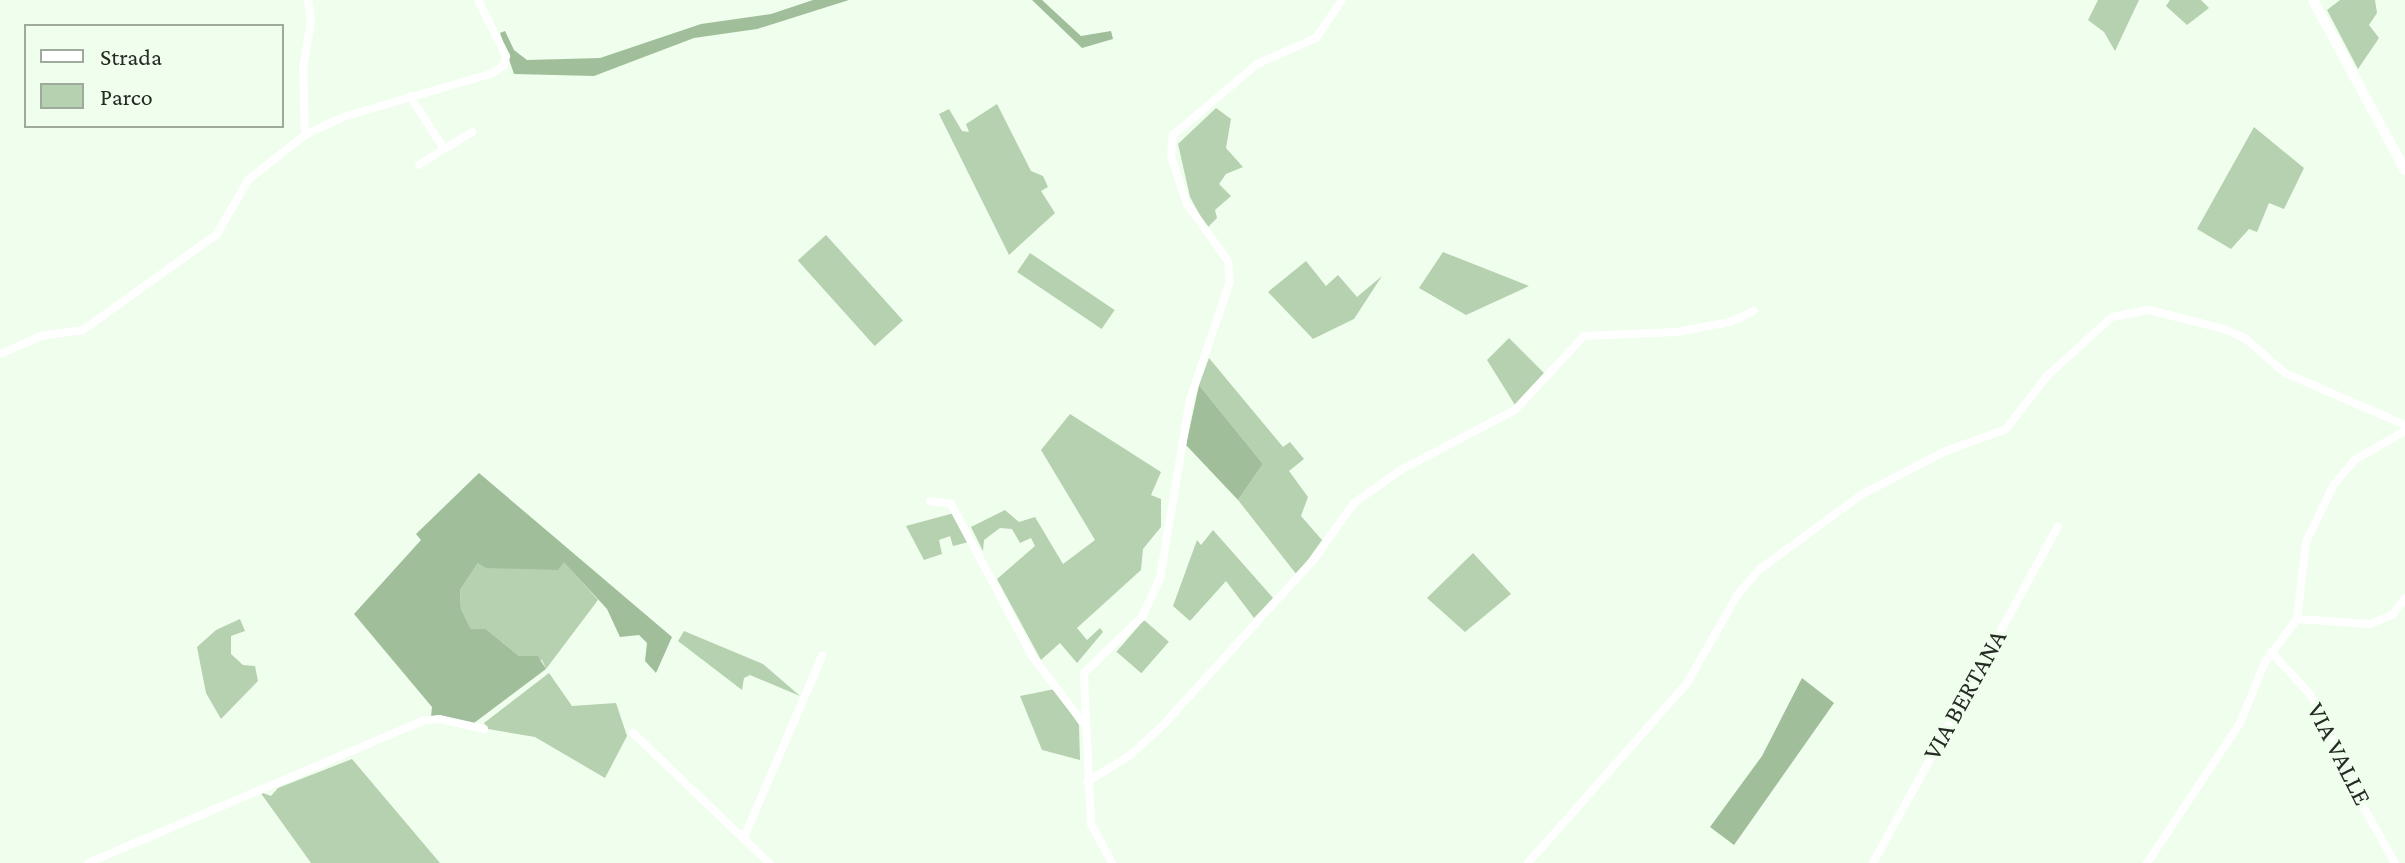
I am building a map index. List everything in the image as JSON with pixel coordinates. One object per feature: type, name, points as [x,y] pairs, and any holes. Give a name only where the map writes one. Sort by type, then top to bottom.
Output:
[{"type":"street","points":[[305,135],[303,68],[311,21],[308,0]]},
{"type":"street","points":[[0,354],[41,336],[83,330],[217,234],[248,180],[305,135],[410,96],[493,73],[504,65],[506,56],[478,0]]},
{"type":"street","points":[[1112,863],[1091,824],[1084,673],[1142,617],[1160,578],[1190,399],[1230,281],[1228,261],[1187,204],[1171,156],[1173,135],[1257,64],[1316,38],[1342,0]]},
{"type":"street","points":[[2313,0],[2405,170]]},
{"type":"street","points":[[410,96],[444,149]]},
{"type":"street","points":[[419,165],[472,132]]},
{"type":"street","points":[[1528,863],[1687,683],[1738,594],[1760,569],[1861,495],[1946,451],[2006,429],[2047,376],[2112,317],[2149,310],[2224,329],[2246,339],[2285,373],[2405,428]]},
{"type":"street","points":[[1087,782],[1132,754],[1164,724],[1277,603],[1354,503],[1401,470],[1507,415],[1584,336],[1676,332],[1730,322],[1754,311]]},
{"type":"street","points":[[2147,863],[2240,723],[2271,652],[2297,619],[2304,549],[2334,484],[2356,459],[2405,428]]},
{"type":"street","points":[[930,501],[951,504],[1032,656],[1084,724]]},
{"type":"street","name":"VIA BERTANA","points":[[1873,863],[2058,527]]},
{"type":"street","points":[[2297,619],[2370,624],[2392,615],[2405,599]]},
{"type":"street","name":"VIA VALLE","points":[[2271,652],[2309,693],[2327,722],[2351,785],[2395,863]]},
{"type":"street","points":[[745,835],[822,656]]},
{"type":"street","points":[[88,863],[422,721],[439,719],[484,729]]},
{"type":"street","points":[[633,733],[745,835],[769,863]]},
{"type":"green space","points":[[813,0],[849,0],[757,29],[694,38],[594,76],[514,74],[500,33],[505,31],[514,50],[527,60],[600,58],[701,24],[771,14]]},
{"type":"green space","points":[[1032,0],[1042,0],[1081,36],[1111,31],[1113,39],[1082,48]]},
{"type":"green space","points":[[2098,0],[2139,0],[2115,51],[2104,32],[2088,20]]},
{"type":"green space","points":[[2170,0],[2201,0],[2209,8],[2187,25],[2166,6]]},
{"type":"green space","points":[[2340,0],[2375,0],[2377,13],[2369,25],[2379,38],[2358,69],[2327,10]]},
{"type":"green space","points":[[997,104],[1031,171],[1043,176],[1048,187],[1041,191],[1055,213],[1009,255],[939,114],[949,109],[962,131],[969,132],[966,124]]},
{"type":"green space","points":[[1216,108],[1231,119],[1226,148],[1243,167],[1226,174],[1219,184],[1231,196],[1215,210],[1217,218],[1207,228],[1190,197],[1178,144]]},
{"type":"green space","points":[[2254,127],[2304,168],[2284,209],[2269,203],[2257,232],[2249,229],[2231,249],[2197,229]]},
{"type":"green space","points":[[826,235],[903,320],[875,346],[798,260]]},
{"type":"green space","points":[[1443,252],[1529,286],[1466,315],[1419,288]]},
{"type":"green space","points":[[1030,253],[1115,310],[1102,329],[1017,272]]},
{"type":"green space","points":[[1306,261],[1326,286],[1338,275],[1357,297],[1382,276],[1354,319],[1313,339],[1268,292]]},
{"type":"green space","points":[[1509,338],[1544,373],[1515,405],[1487,360]]},
{"type":"green space","points":[[1209,358],[1283,447],[1290,442],[1304,459],[1289,471],[1308,497],[1301,516],[1322,540],[1297,575],[1238,500],[1263,464],[1199,385]]},
{"type":"green space","points":[[1199,385],[1263,464],[1238,500],[1186,445]]},
{"type":"green space","points":[[1070,414],[1161,472],[1151,495],[1161,499],[1161,527],[1143,549],[1141,570],[1077,628],[1087,640],[1100,628],[1103,632],[1077,663],[1060,643],[1041,660],[997,579],[1035,546],[1031,538],[1020,543],[1012,529],[1000,528],[984,540],[983,551],[971,527],[1005,510],[1019,522],[1035,517],[1063,564],[1095,540],[1041,450]]},
{"type":"green space","points":[[479,473],[672,637],[656,673],[645,661],[647,643],[639,635],[620,637],[607,609],[564,562],[558,570],[486,568],[478,563],[460,590],[461,609],[471,629],[486,629],[519,656],[538,656],[546,669],[474,723],[431,717],[432,707],[354,614],[421,540],[416,534]]},
{"type":"green space","points":[[954,513],[969,542],[953,546],[950,536],[939,540],[942,554],[924,560],[906,526]]},
{"type":"green space","points":[[1213,530],[1273,598],[1254,618],[1226,581],[1190,621],[1173,606],[1197,540],[1201,545]]},
{"type":"green space","points":[[1473,553],[1511,594],[1465,632],[1427,598]]},
{"type":"green space","points":[[564,561],[598,600],[546,669],[542,660],[519,656],[486,629],[471,629],[461,609],[460,590],[478,563]]},
{"type":"green space","points":[[240,619],[245,631],[231,636],[231,654],[243,665],[255,666],[258,681],[221,719],[206,693],[197,647],[216,630]]},
{"type":"green space","points":[[1144,620],[1169,642],[1141,673],[1116,652]]},
{"type":"green space","points":[[684,631],[763,664],[800,696],[750,675],[744,678],[742,690],[678,641]]},
{"type":"green space","points":[[549,673],[572,706],[616,703],[627,736],[605,778],[535,737],[488,729],[484,723]]},
{"type":"green space","points":[[1802,678],[1834,703],[1734,845],[1710,827],[1762,756]]},
{"type":"green space","points":[[1055,689],[1079,725],[1080,760],[1042,750],[1020,696]]},
{"type":"green space","points":[[352,759],[440,863],[311,863],[260,792],[271,796],[278,788]]}]
